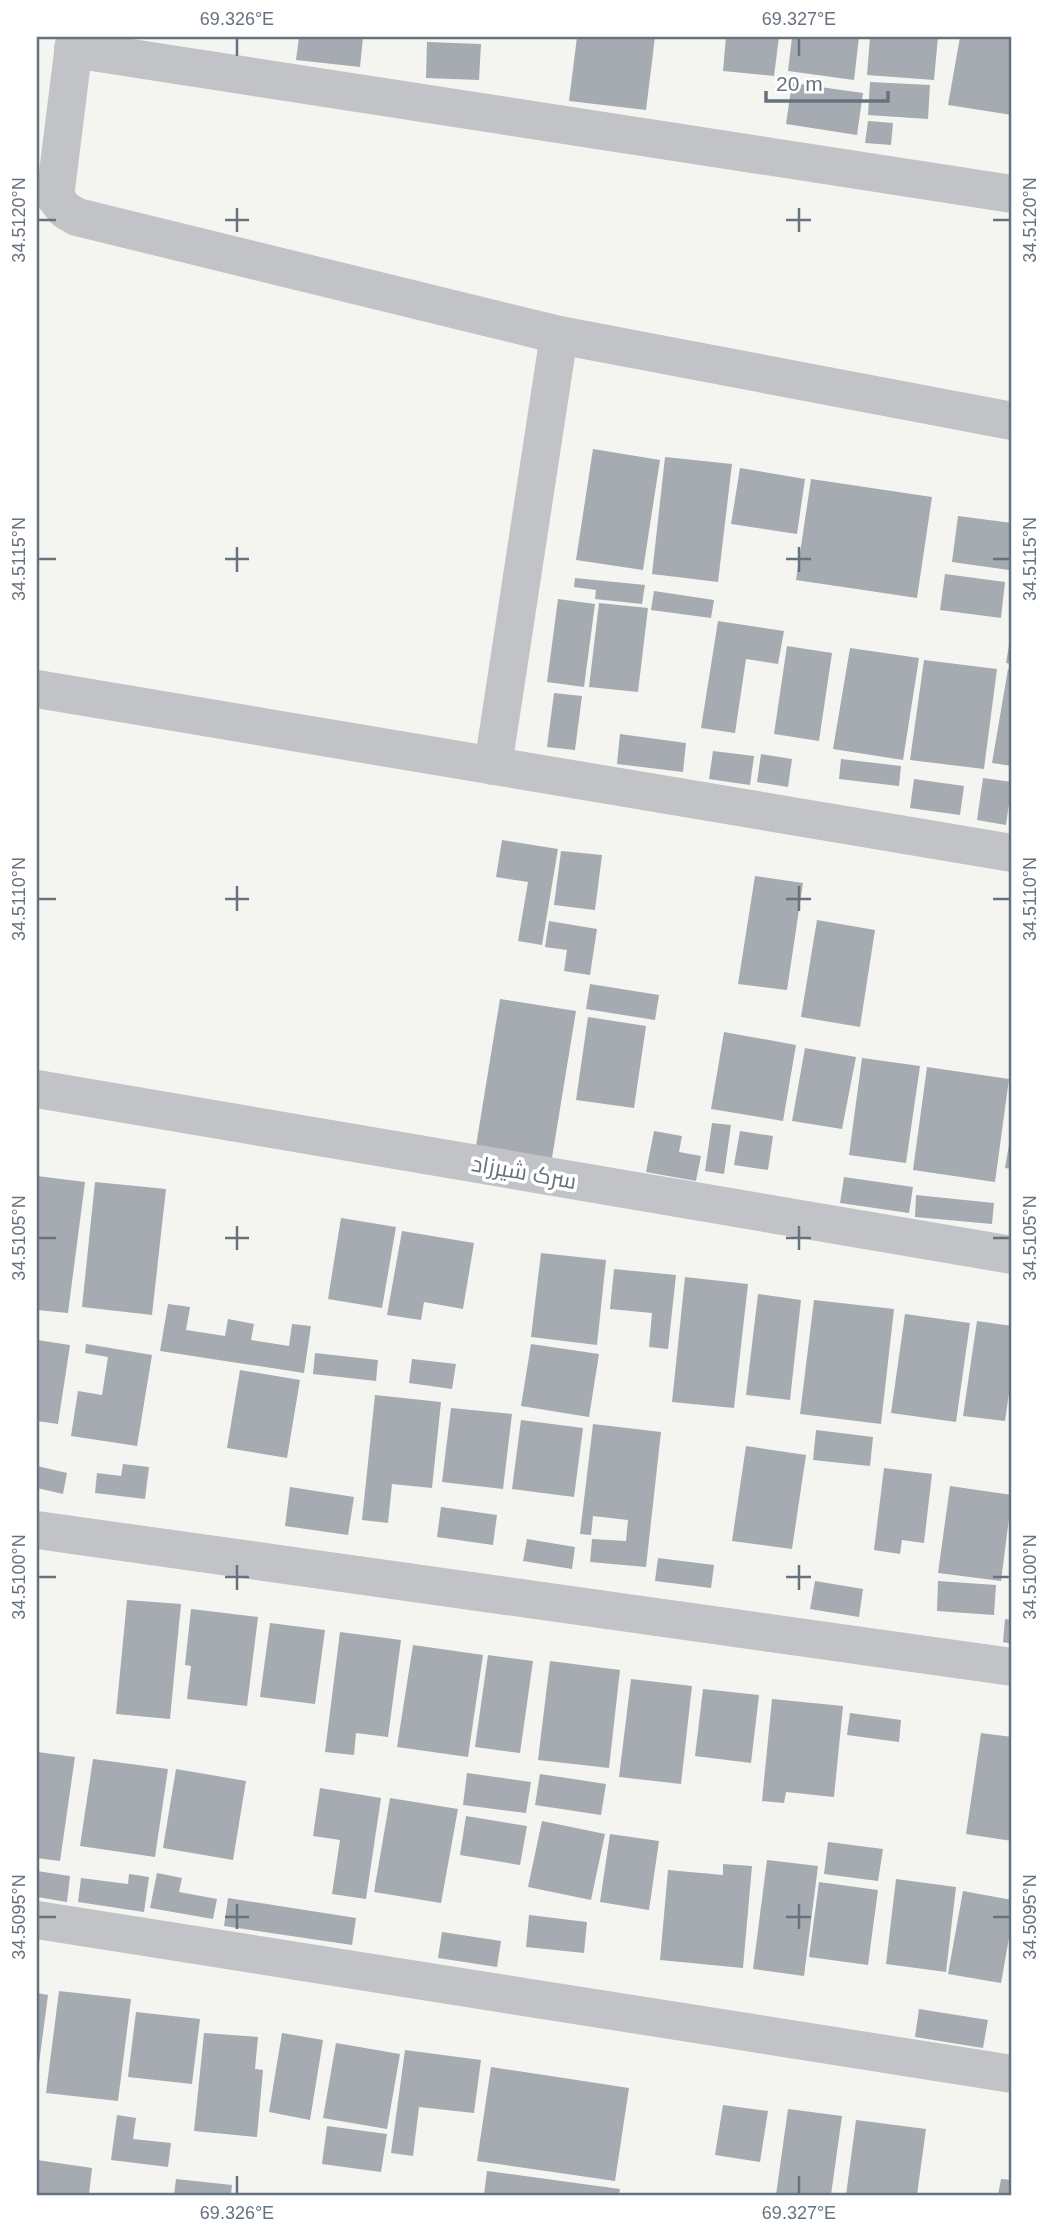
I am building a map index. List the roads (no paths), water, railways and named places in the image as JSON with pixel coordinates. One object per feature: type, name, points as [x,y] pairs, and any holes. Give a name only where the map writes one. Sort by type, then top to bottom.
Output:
[{"type":"street","points":[[1012,194],[74,43],[55,197],[65,210],[77,217],[559,335],[1012,421]]},
{"type":"street","points":[[494,766],[559,335]]},
{"type":"street","points":[[37,689],[1012,853]]},
{"type":"street","name":"سرک شیرزاد","points":[[37,1089],[1012,1255]]},
{"type":"street","points":[[37,1530],[1012,1667]]},
{"type":"street","points":[[37,1920],[1012,2074]]}]
